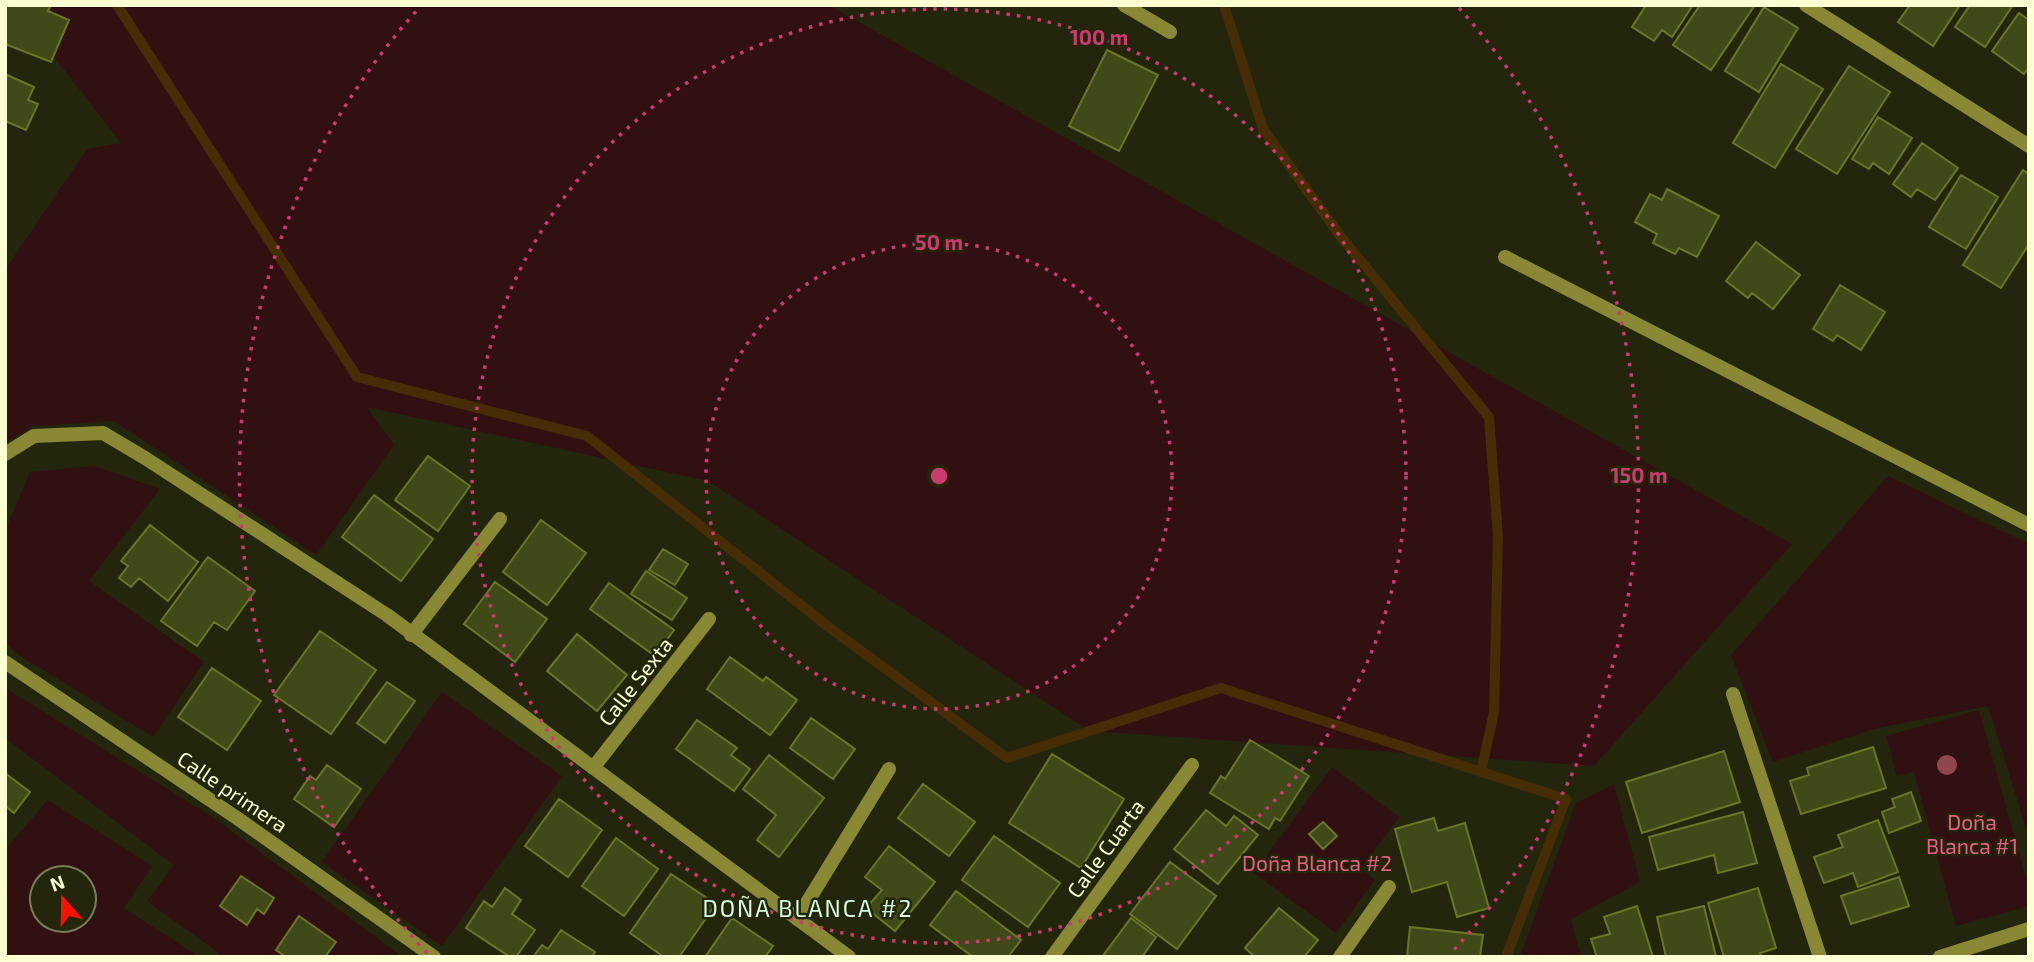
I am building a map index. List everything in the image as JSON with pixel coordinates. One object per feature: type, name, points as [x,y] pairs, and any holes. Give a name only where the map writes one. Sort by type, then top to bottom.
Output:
[{"type":"street","points":[[1125,5],[1170,32]]},
{"type":"street","points":[[1806,5],[2029,146]]},
{"type":"street","points":[[1506,257],[2029,525]]},
{"type":"street","points":[[5,454],[34,436],[103,433],[365,600],[849,957]]},
{"type":"street","points":[[411,635],[500,519]]},
{"type":"street","name":"Calle Sexta","points":[[593,768],[709,620]]},
{"type":"street","name":"Calle primera","points":[[5,662],[237,818],[434,957]]},
{"type":"street","points":[[1733,694],[1820,957]]},
{"type":"street","name":"Calle Cuarta","points":[[1052,957],[1192,765]]},
{"type":"street","points":[[797,919],[889,769]]},
{"type":"street","points":[[1340,957],[1389,887]]},
{"type":"street","points":[[1940,957],[2029,929]]},
{"type":"green space","points":[[14,5],[828,5],[1792,544],[1594,766],[1090,731],[708,481],[367,407],[394,445],[316,555],[114,421],[33,426],[5,443],[5,270],[87,149],[121,143]]},
{"type":"green space","points":[[95,466],[160,489],[89,581],[204,662],[153,737],[17,654],[5,642],[5,531],[30,472]]},
{"type":"green space","points":[[1888,476],[2029,544],[2029,838],[1988,706],[1874,729],[1773,762],[1731,655]]},
{"type":"green space","points":[[5,688],[211,816],[403,957],[224,957],[147,901],[174,865],[5,738]]},
{"type":"green space","points":[[442,692],[562,776],[442,946],[322,862]]},
{"type":"green space","name":"Doña Blanca #1","points":[[1979,710],[2029,889],[2029,906],[1956,926],[1914,772],[1897,776],[1886,736]]},
{"type":"green space","name":"Doña Blanca #2","points":[[1332,767],[1399,817],[1361,869],[1375,880],[1336,933],[1254,873]]},
{"type":"green space","points":[[1614,784],[1640,882],[1571,919],[1581,957],[1520,957],[1576,803]]},
{"type":"green space","points":[[48,800],[152,866],[124,908],[199,957],[5,957],[5,850]]},
{"type":"building","points":[[6,5],[51,5],[48,11],[69,20],[51,62],[5,44]]},
{"type":"building","points":[[1646,5],[1693,5],[1672,37],[1662,30],[1654,41],[1632,27]]},
{"type":"building","points":[[1700,5],[1755,5],[1711,70],[1673,45]]},
{"type":"building","points":[[1910,5],[1960,5],[1933,46],[1898,22]]},
{"type":"building","points":[[1970,5],[2013,5],[1985,47],[1955,27]]},
{"type":"building","points":[[1764,7],[1798,28],[1759,92],[1725,71]]},
{"type":"building","points":[[2019,13],[2029,20],[2029,67],[2024,74],[1992,51]]},
{"type":"building","points":[[1107,50],[1158,75],[1119,151],[1069,126]]},
{"type":"building","points":[[1781,64],[1823,89],[1775,168],[1733,143]]},
{"type":"building","points":[[1849,66],[1890,92],[1837,174],[1796,149]]},
{"type":"building","points":[[5,74],[34,87],[28,100],[38,104],[26,130],[5,121]]},
{"type":"building","points":[[1878,117],[1912,138],[1889,174],[1873,163],[1869,169],[1852,159]]},
{"type":"building","points":[[1922,143],[1958,168],[1935,200],[1917,189],[1911,197],[1893,184]]},
{"type":"building","points":[[2023,170],[2029,174],[2029,244],[2001,288],[1963,265]]},
{"type":"building","points":[[1961,175],[1998,197],[1966,249],[1929,227]]},
{"type":"building","points":[[1667,189],[1719,216],[1697,257],[1679,248],[1675,254],[1653,243],[1657,234],[1635,222],[1650,194],[1662,200]]},
{"type":"building","points":[[1756,242],[1800,275],[1773,309],[1752,293],[1748,298],[1726,281]]},
{"type":"building","points":[[1840,285],[1885,312],[1861,350],[1837,335],[1833,341],[1813,329]]},
{"type":"building","points":[[428,456],[470,486],[438,531],[395,500]]},
{"type":"building","points":[[374,495],[433,539],[401,581],[342,537]]},
{"type":"building","points":[[541,520],[586,553],[547,605],[503,572]]},
{"type":"building","points":[[150,525],[198,562],[168,601],[139,578],[131,587],[119,578],[128,566],[121,561]]},
{"type":"building","points":[[663,549],[688,564],[675,585],[649,570]]},
{"type":"building","points":[[208,557],[255,591],[227,630],[214,622],[197,646],[161,621]]},
{"type":"building","points":[[646,571],[687,598],[672,620],[631,594]]},
{"type":"building","points":[[495,582],[547,619],[515,662],[464,624]]},
{"type":"building","points":[[609,583],[674,630],[655,656],[590,609]]},
{"type":"building","points":[[320,631],[376,670],[331,734],[274,695]]},
{"type":"building","points":[[577,634],[627,675],[597,711],[547,671]]},
{"type":"building","points":[[730,657],[763,681],[766,677],[797,700],[770,735],[707,689]]},
{"type":"building","points":[[212,668],[261,701],[227,750],[178,717]]},
{"type":"building","points":[[387,682],[415,701],[385,743],[357,723]]},
{"type":"building","points":[[811,718],[855,749],[833,779],[790,748]]},
{"type":"building","points":[[697,720],[737,748],[731,755],[750,769],[734,791],[676,749]]},
{"type":"building","points":[[1250,740],[1309,776],[1280,821],[1275,818],[1269,829],[1210,793],[1221,776],[1225,779]]},
{"type":"building","points":[[1873,747],[1886,788],[1801,814],[1790,781],[1809,775],[1807,768]]},
{"type":"building","points":[[1724,751],[1740,802],[1642,833],[1626,782]]},
{"type":"building","points":[[1052,754],[1124,799],[1081,868],[1009,823]]},
{"type":"building","points":[[769,755],[824,798],[779,857],[757,840],[776,815],[743,789]]},
{"type":"building","points":[[327,765],[361,789],[334,827],[294,799],[310,776],[316,780]]},
{"type":"building","points":[[5,773],[30,792],[14,813],[5,806]]},
{"type":"building","points":[[923,784],[975,822],[949,856],[898,818]]},
{"type":"building","points":[[1911,792],[1921,821],[1889,833],[1882,812],[1895,807],[1892,799]]},
{"type":"building","points":[[559,799],[602,830],[568,877],[525,846]]},
{"type":"building","points":[[1206,810],[1226,826],[1234,816],[1258,835],[1218,884],[1174,849]]},
{"type":"building","points":[[1743,812],[1757,863],[1718,873],[1714,855],[1658,870],[1649,837]]},
{"type":"building","points":[[1434,818],[1438,831],[1465,823],[1489,908],[1457,917],[1447,882],[1412,892],[1395,829]]},
{"type":"building","points":[[1878,820],[1898,872],[1858,887],[1853,873],[1824,883],[1814,857],[1843,847],[1838,835]]},
{"type":"building","points":[[1323,822],[1337,836],[1323,849],[1309,834]]},
{"type":"building","points":[[994,836],[1060,883],[1028,927],[962,880]]},
{"type":"building","points":[[616,838],[658,869],[624,916],[582,886]]},
{"type":"building","points":[[889,846],[935,882],[895,931],[866,908],[882,890],[865,877]]},
{"type":"building","points":[[1170,862],[1216,896],[1177,949],[1130,914]]},
{"type":"building","points":[[671,874],[716,904],[679,957],[664,957],[630,933]]},
{"type":"building","points":[[241,876],[274,898],[264,914],[257,909],[247,925],[220,906]]},
{"type":"building","points":[[1899,877],[1909,906],[1851,924],[1841,896]]},
{"type":"building","points":[[505,888],[521,900],[512,914],[535,930],[516,957],[510,957],[466,928],[484,901],[492,907]]},
{"type":"building","points":[[1758,888],[1776,948],[1760,953],[1762,957],[1724,957],[1708,903]]},
{"type":"building","points":[[956,891],[1021,940],[1008,957],[973,957],[930,925]]},
{"type":"building","points":[[1637,906],[1653,957],[1597,957],[1591,939],[1610,934],[1604,917]]},
{"type":"building","points":[[1704,906],[1716,957],[1666,957],[1657,917]]},
{"type":"building","points":[[1279,908],[1318,940],[1304,957],[1255,957],[1245,948]]},
{"type":"building","points":[[299,916],[336,942],[325,957],[286,957],[276,950]]},
{"type":"building","points":[[732,918],[773,946],[765,957],[705,957]]},
{"type":"building","points":[[1131,918],[1156,937],[1142,957],[1102,957]]},
{"type":"building","points":[[1410,927],[1483,935],[1480,957],[1407,957]]},
{"type":"building","points":[[561,930],[595,952],[592,957],[533,957],[542,945],[548,949]]},
{"type":"waterway","points":[[117,5],[357,377],[587,436],[830,628],[1007,758],[1221,688],[1566,799],[1506,957]]},
{"type":"waterway","points":[[1224,5],[1263,129],[1341,237],[1489,417],[1498,536],[1494,712],[1481,772]]},
{"type":"district","name":"DOÑA BLANCA #2","points":[[808,908]]}]
